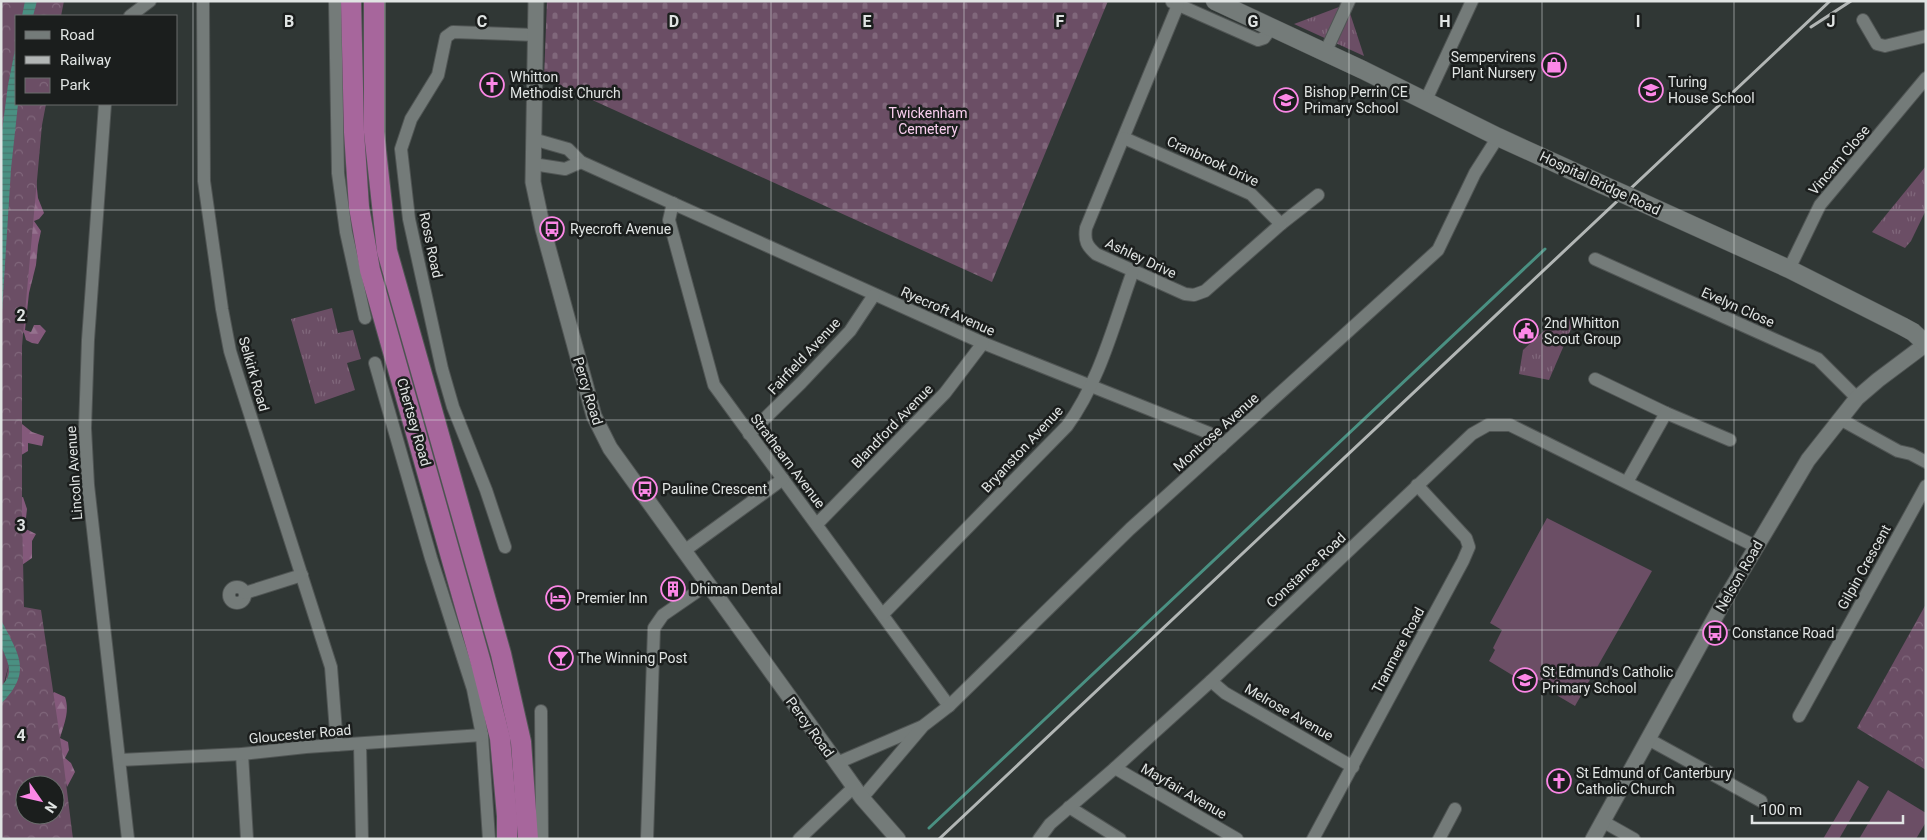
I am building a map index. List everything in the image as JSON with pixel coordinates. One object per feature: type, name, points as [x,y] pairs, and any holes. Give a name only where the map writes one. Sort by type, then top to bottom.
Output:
[{"type":"highway","name":"Chertsey Road","points":[[351,1],[354,132],[359,207],[370,270],[455,568],[498,729],[508,839]]},
{"type":"highway","name":"Chertsey Road","points":[[374,1],[374,132],[387,251],[503,663],[521,742],[528,839]]},
{"type":"main road","name":"Hospital Bridge Road","points":[[1215,1],[1325,52],[1498,137],[1789,269],[1913,332],[1926,344]]},
{"type":"street","points":[[131,15],[150,1]]},
{"type":"street","name":"Selkirk Road","points":[[203,1],[204,181],[222,309],[238,380],[331,667],[337,745]]},
{"type":"street","points":[[335,1],[338,173],[346,232],[365,318]]},
{"type":"street","name":"Percy Road","points":[[536,1],[533,182],[538,208],[594,416],[610,448],[684,551],[837,763],[898,839]]},
{"type":"street","points":[[1325,52],[1349,1]]},
{"type":"street","points":[[1425,102],[1472,1]]},
{"type":"street","points":[[1174,3],[1258,40],[1264,38],[1271,28]]},
{"type":"street","name":"Ashley Drive","points":[[1174,3],[1124,138],[1086,228],[1084,238],[1087,247],[1096,254],[1184,294],[1194,295],[1205,291],[1281,224],[1318,195]]},
{"type":"street","points":[[1864,20],[1878,44],[1884,46],[1926,36]]},
{"type":"street","name":"Ross Road","points":[[505,547],[486,490],[453,407],[442,369],[409,219],[401,150],[411,119],[438,75],[446,37],[453,32],[535,34]]},
{"type":"street","name":"Vincam Close","points":[[1789,269],[1820,205],[1926,78]]},
{"type":"street","name":"Lincoln Avenue","points":[[105,105],[88,340],[85,428],[88,486],[128,839]]},
{"type":"street","name":"Montrose Avenue","points":[[799,839],[859,792],[923,726],[950,706],[1130,529],[1438,250],[1475,173],[1498,137]]},
{"type":"street","name":"Ryecroft Avenue","points":[[533,138],[568,149],[581,162],[983,343],[1209,433],[1221,447]]},
{"type":"street","name":"Cranbrook Drive","points":[[1124,138],[1251,194],[1281,224]]},
{"type":"street","points":[[533,164],[565,169],[581,162]]},
{"type":"street","name":"Strathearn Avenue","points":[[673,203],[669,220],[714,385],[950,706]]},
{"type":"street","name":"Evelyn Close","points":[[1595,259],[1818,359],[1857,398]]},
{"type":"street","name":"Bryanston Avenue","points":[[883,614],[1067,426],[1082,406],[1091,387],[1133,271]]},
{"type":"street","name":"Fairfield Avenue","points":[[749,434],[850,331],[874,295]]},
{"type":"street","name":"Blandford Avenue","points":[[817,524],[945,393],[983,343]]},
{"type":"street","name":"Nelson Road","points":[[1593,839],[1756,546],[1808,460],[1857,398],[1926,344]]},
{"type":"street","name":"Chertsey Road","points":[[375,363],[431,558],[473,689],[482,735],[489,839]]},
{"type":"street","points":[[1595,378],[1666,413],[1730,440]]},
{"type":"street","points":[[1627,482],[1666,413]]},
{"type":"street","points":[[1840,419],[1898,451],[1911,454],[1926,462]]},
{"type":"street","name":"Constance Road","points":[[1039,839],[1050,824],[1211,681],[1472,434],[1488,425],[1510,425],[1756,546]]},
{"type":"street","points":[[684,551],[783,479]]},
{"type":"street","name":"Tranmere Road","points":[[1313,839],[1459,570],[1469,547],[1466,538],[1417,485]]},
{"type":"street","name":"Gilpin Crescent","points":[[1799,716],[1926,486]]},
{"type":"street","points":[[245,593],[302,575]]},
{"type":"street","points":[[647,839],[654,628],[663,614],[708,584]]},
{"type":"street","name":"Melrose Avenue","points":[[1211,681],[1225,693],[1353,766]]},
{"type":"street","points":[[541,711],[542,839]]},
{"type":"street","name":"Montrose Avenue","points":[[837,763],[923,726]]},
{"type":"street","name":"Gloucester Road","points":[[120,760],[242,754],[482,735]]},
{"type":"street","points":[[1648,739],[1761,802]]},
{"type":"street","points":[[360,744],[362,839]]},
{"type":"street","points":[[242,754],[247,839]]},
{"type":"street","name":"Mayfair Avenue","points":[[1115,768],[1237,839]]},
{"type":"street","points":[[1069,807],[1120,839]]},
{"type":"street","points":[[1440,839],[1455,809]]},
{"type":"street","points":[[1602,821],[1634,839]]},
{"type":"green space","points":[[1,1],[64,1],[61,15],[15,15],[15,105],[46,105],[42,125],[22,346],[24,607],[41,610],[62,751],[65,775],[73,839],[1,839],[1,683],[5,683],[9,664],[1,645]]},
{"type":"green space","name":"Twickenham Cemetery","points":[[547,1],[1108,1],[992,282],[544,78]]},
{"type":"green space","points":[[1347,4],[1364,56],[1294,24]]},
{"type":"green space","points":[[1926,166],[1926,210],[1911,241],[1905,248],[1872,232]]},
{"type":"green space","points":[[36,180],[38,198],[44,213],[39,219],[34,221],[41,231],[36,265],[29,293],[25,330],[31,332],[34,325],[40,325],[46,331],[38,344],[26,340],[24,333],[20,330]]},
{"type":"green space","points":[[332,308],[338,333],[353,330],[361,359],[347,363],[355,390],[315,404],[291,319]]},
{"type":"green space","points":[[1577,315],[1549,380],[1519,374],[1523,350],[1545,330]]},
{"type":"green space","points":[[22,424],[32,432],[44,436],[42,446],[28,443],[28,451],[18,457]]},
{"type":"green space","points":[[23,497],[27,509],[22,527],[36,534],[32,541],[32,558],[22,565],[18,498]]},
{"type":"green space","points":[[1547,518],[1652,571],[1575,706],[1553,693],[1555,689],[1522,671],[1517,678],[1489,661],[1502,630],[1490,623]]},
{"type":"green space","points":[[1926,604],[1926,770],[1857,728]]},
{"type":"green space","points":[[1,645],[9,664],[4,683],[1,683]]},
{"type":"green space","points":[[54,692],[65,697],[67,707],[66,718],[60,738],[68,742],[69,750],[65,758],[71,763],[75,772],[67,787],[65,775],[45,702]]},
{"type":"green space","points":[[1858,780],[1869,787],[1839,839],[1823,839]]},
{"type":"green space","points":[[1888,790],[1926,813],[1926,822],[1916,839],[1859,839]]},
{"type":"shaded area","points":[[25,1],[37,1],[33,15],[22,15]]},
{"type":"shaded area","points":[[15,50],[15,105],[18,105],[11,169],[1,328],[1,139]]},
{"type":"shaded area","points":[[1,620],[17,654],[20,663],[20,673],[11,693],[1,704],[1,686],[6,681],[9,671],[1,645]]},
{"type":"waterway","points":[[929,828],[1545,249]]},
{"type":"railway","points":[[939,839],[1830,1]]},
{"type":"railway","points":[[1811,27],[1851,1]]},
{"type":"place","name":"Sempervirens Plant Nursery","points":[[1554,65]]},
{"type":"place","name":"Whitton Methodist Church","points":[[492,85]]},
{"type":"place","name":"Turing House School","points":[[1651,90]]},
{"type":"place","name":"Bishop Perrin CE Primary School","points":[[1286,100]]},
{"type":"place","name":"Ryecroft Avenue","points":[[552,229]]},
{"type":"place","name":"2nd Whitton Scout Group","points":[[1526,331]]},
{"type":"place","name":"Pauline Crescent","points":[[645,489]]},
{"type":"place","name":"Dhiman Dental","points":[[673,589]]},
{"type":"place","name":"Premier Inn","points":[[558,598]]},
{"type":"place","name":"Constance Road","points":[[1715,633]]},
{"type":"place","name":"The Winning Post","points":[[561,658]]},
{"type":"place","name":"St Edmund's Catholic Primary School","points":[[1525,680]]},
{"type":"place","name":"St Edmund of Canterbury Catholic Church","points":[[1559,781]]}]
